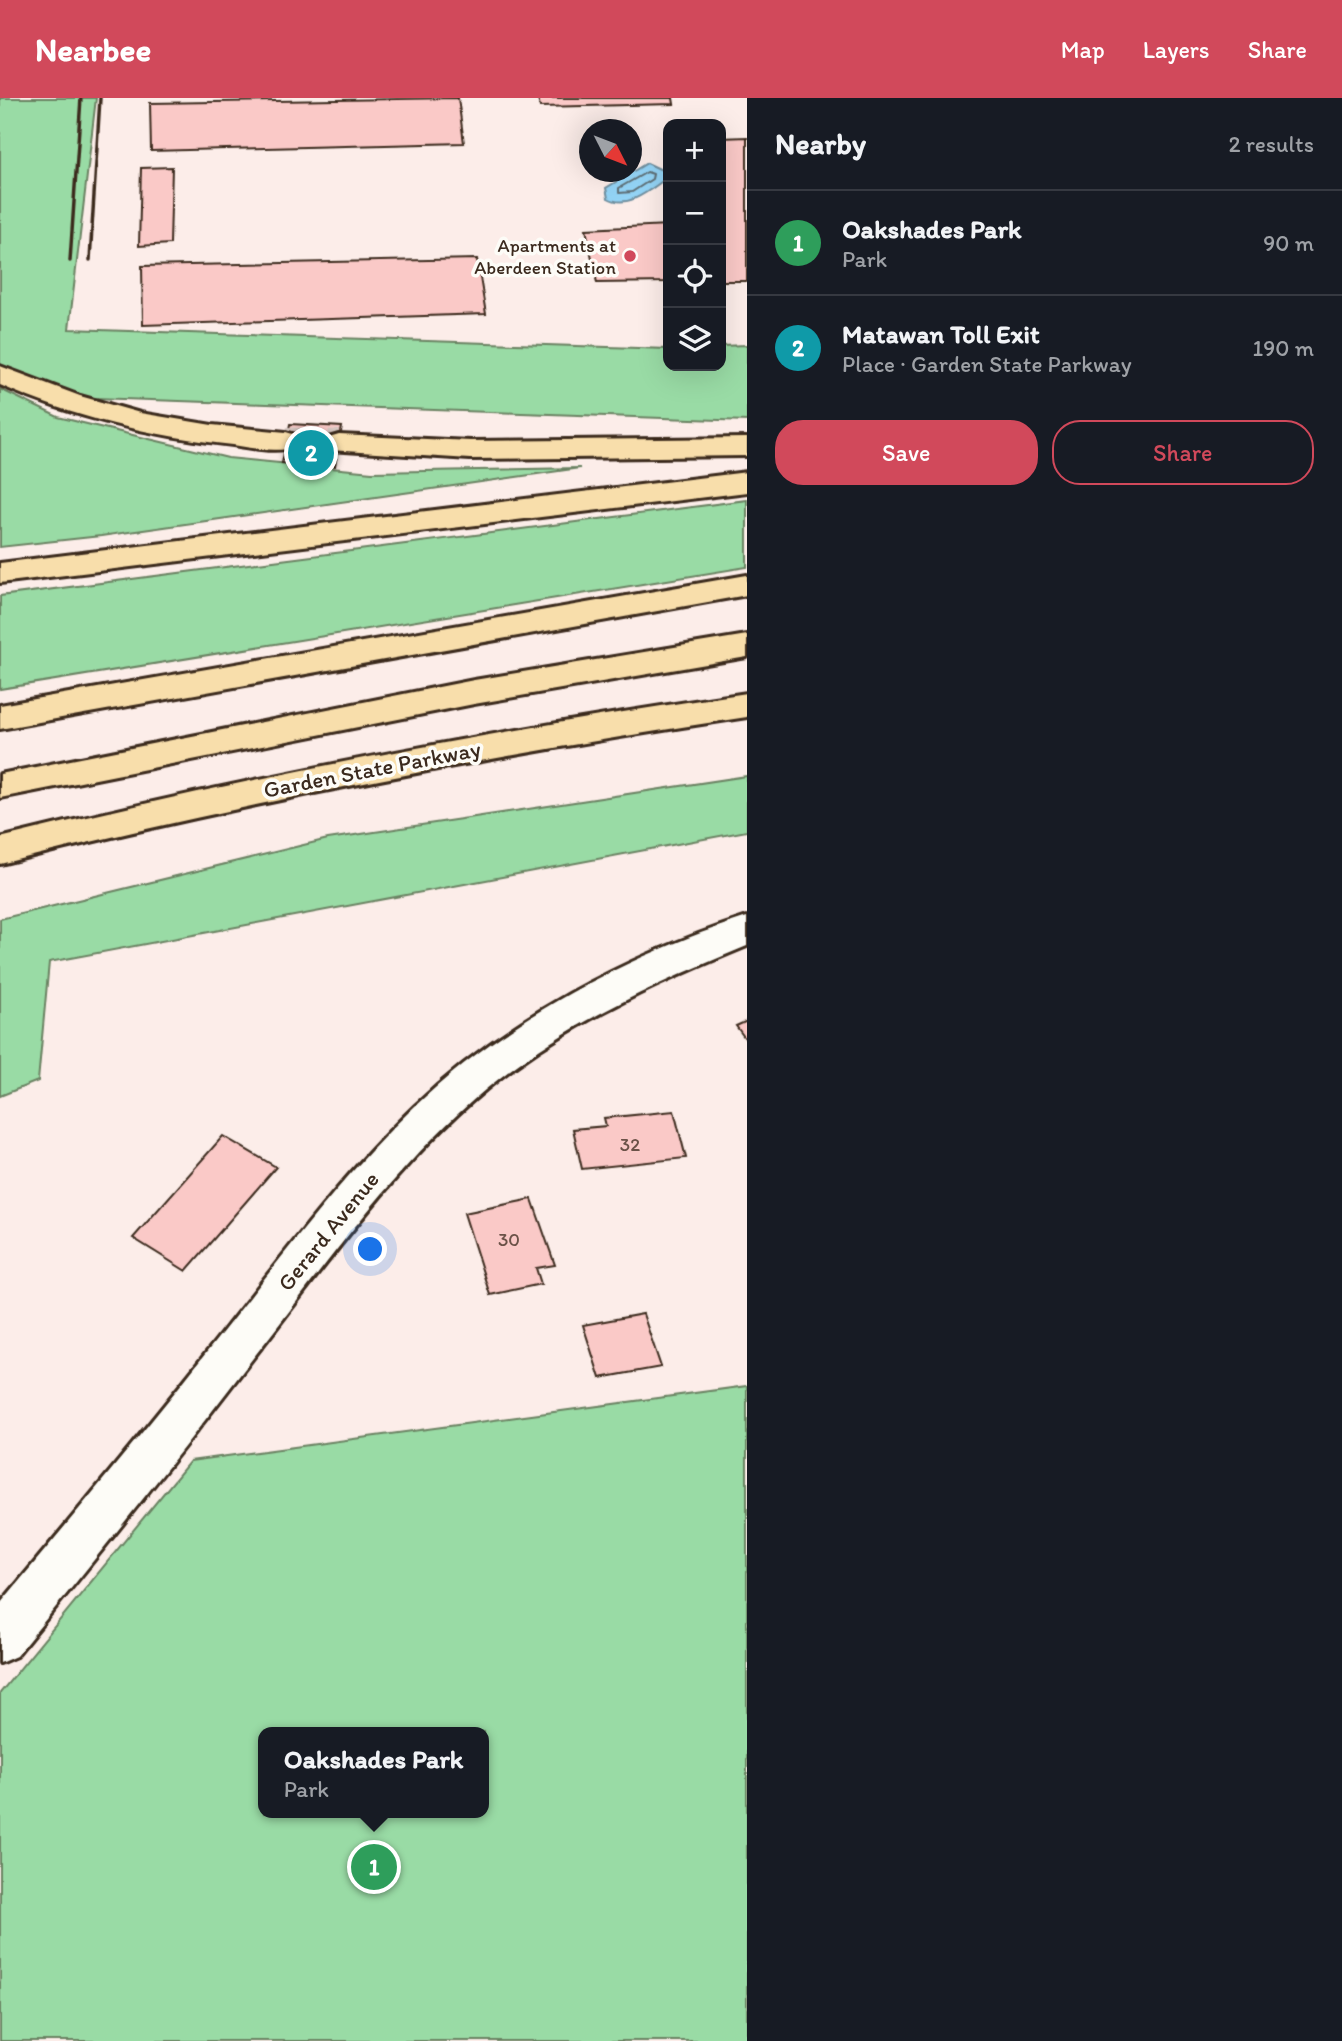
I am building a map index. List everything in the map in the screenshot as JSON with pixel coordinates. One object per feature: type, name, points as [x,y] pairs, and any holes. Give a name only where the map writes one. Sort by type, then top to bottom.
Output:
[{"type":"highway","points":[[0,375],[68,404],[131,421],[204,433],[286,441]]},
{"type":"highway","points":[[339,444],[471,450],[747,447]]},
{"type":"highway","points":[[0,573],[747,482]]},
{"type":"highway","points":[[0,718],[747,585]]},
{"type":"highway","points":[[0,786],[474,692],[747,646]]},
{"type":"highway","name":"Garden State Parkway","points":[[0,851],[172,810],[422,758],[747,705]]},
{"type":"street","name":"Gerard Avenue","points":[[0,1640],[239,1344],[321,1237],[421,1123],[503,1054],[579,1006],[648,972],[747,931]]},
{"type":"green space","points":[[0,98],[96,98],[69,329],[663,349],[663,371],[726,371],[726,346],[747,345],[747,421],[66,397],[0,368]]},
{"type":"green space","points":[[0,389],[58,417],[228,458],[372,472],[580,468],[101,536],[0,547]]},
{"type":"green space","points":[[747,500],[747,567],[0,689],[0,596]]},
{"type":"green space","points":[[747,776],[747,831],[49,962],[38,1081],[0,1096],[0,919],[328,839]]},
{"type":"green space","points":[[747,1386],[747,2041],[0,2041],[0,1693],[190,1461]]},
{"type":"water","points":[[647,163],[663,171],[663,181],[631,200],[616,201],[608,198],[606,188],[616,182],[642,182],[642,166]]},
{"type":"building","points":[[458,98],[464,143],[151,151],[150,103]]},
{"type":"building","points":[[538,98],[673,98],[674,104],[540,107]]},
{"type":"building","points":[[747,137],[747,281],[726,281],[726,138]]},
{"type":"building","points":[[172,167],[170,244],[139,246],[141,168]]},
{"type":"building","name":"Apartments at Aberdeen Station","points":[[663,225],[663,282],[597,283],[586,229]]},
{"type":"building","points":[[477,259],[486,314],[143,325],[142,266]]},
{"type":"building","points":[[290,424],[342,427],[335,466],[282,463]]},
{"type":"building","points":[[747,1021],[747,1041],[736,1026]]},
{"type":"building","points":[[674,1111],[686,1158],[582,1169],[573,1129],[606,1126],[604,1118]]},
{"type":"building","points":[[223,1136],[276,1167],[186,1271],[133,1238]]},
{"type":"building","points":[[532,1199],[555,1265],[536,1268],[541,1284],[490,1295],[464,1213]]},
{"type":"building","points":[[643,1314],[661,1367],[600,1378],[583,1325]]},
{"type":"tunnel","points":[[286,441],[339,444]]},
{"type":"railway","points":[[70,261],[81,98]]},
{"type":"railway","points":[[90,260],[100,98]]},
{"type":"place","name":"Apartments at Aberdeen Station","points":[[630,256]]},
{"type":"place","name":"Matawan Toll Exit","points":[[311,453]]},
{"type":"place","name":"Oakshades Park","points":[[374,1867]]}]
